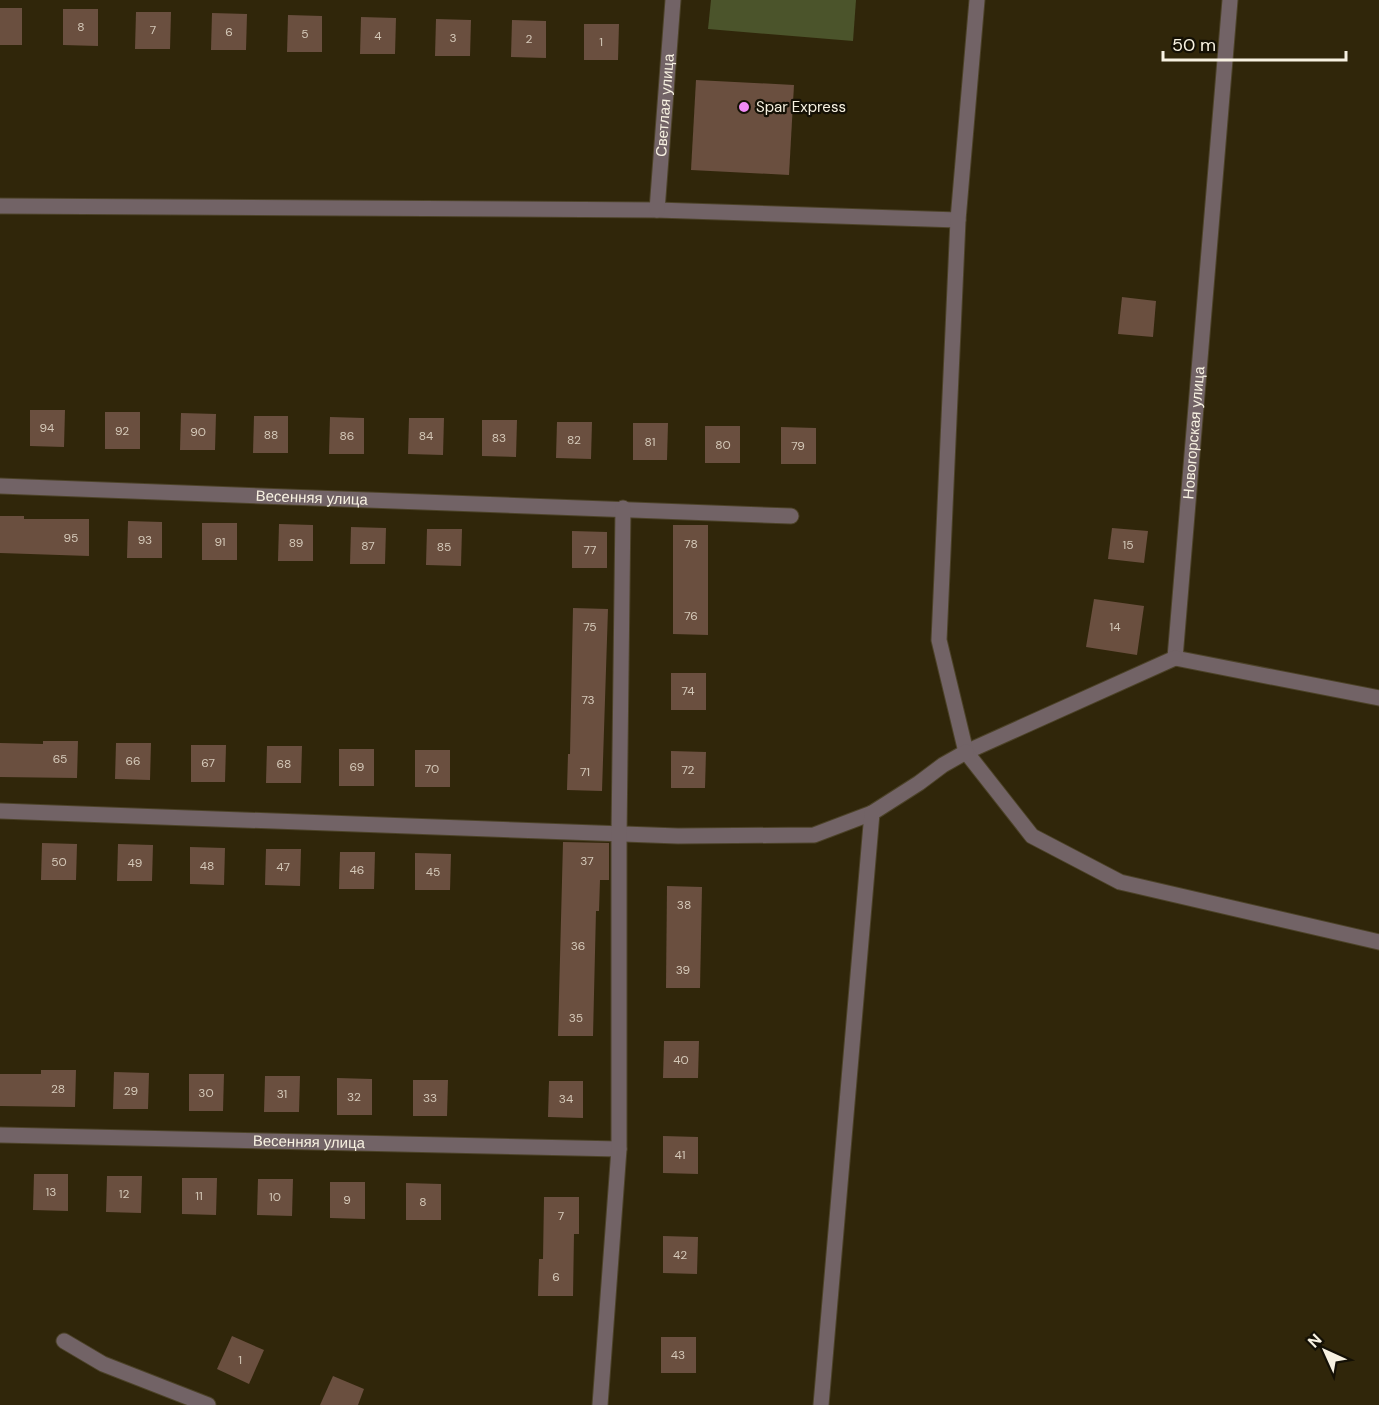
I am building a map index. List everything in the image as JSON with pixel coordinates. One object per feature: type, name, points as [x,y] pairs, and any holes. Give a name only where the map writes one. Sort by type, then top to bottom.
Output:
[{"type":"street","name":"Светлая улица","points":[[657,210],[673,0]]},
{"type":"street","points":[[977,0],[958,220],[939,640],[966,752],[1032,836],[1120,882],[1379,942]]},
{"type":"street","name":"Новогорская улица","points":[[1175,658],[1230,0]]},
{"type":"street","points":[[0,206],[657,210],[958,220]]},
{"type":"street","name":"Весенняя улица","points":[[0,486],[791,516]]},
{"type":"street","points":[[600,1405],[619,1149],[619,835],[623,508]]},
{"type":"street","points":[[0,811],[619,835],[814,836],[872,813],[966,752],[1175,658],[1379,698]]},
{"type":"street","points":[[821,1405],[872,813]]},
{"type":"street","name":"Весенняя улица","points":[[0,1135],[619,1149]]},
{"type":"street","points":[[64,1341],[103,1364],[208,1405]]},
{"type":"green space","points":[[711,0],[856,0],[853,41],[708,29]]},
{"type":"building","points":[[0,8],[22,8],[22,45],[0,45]]},
{"type":"building","points":[[63,9],[98,9],[98,46],[63,45]]},
{"type":"building","points":[[136,12],[171,12],[170,49],[135,49]]},
{"type":"building","points":[[212,13],[247,14],[246,50],[211,50]]},
{"type":"building","points":[[288,15],[322,16],[322,52],[287,52]]},
{"type":"building","points":[[361,17],[396,18],[395,54],[360,54]]},
{"type":"building","points":[[436,19],[471,20],[470,56],[435,56]]},
{"type":"building","points":[[512,20],[546,21],[546,58],[511,57]]},
{"type":"building","points":[[584,24],[619,24],[618,60],[584,60]]},
{"type":"building","name":"Spar Express","points":[[696,80],[794,85],[789,175],[691,170]]},
{"type":"building","points":[[1122,297],[1156,301],[1153,337],[1118,334]]},
{"type":"building","points":[[30,410],[65,410],[64,447],[30,446]]},
{"type":"building","points":[[105,412],[140,412],[140,449],[105,449]]},
{"type":"building","points":[[181,413],[216,414],[215,450],[180,450]]},
{"type":"building","points":[[254,416],[288,416],[288,453],[253,453]]},
{"type":"building","points":[[330,417],[364,418],[364,454],[329,454]]},
{"type":"building","points":[[409,418],[444,418],[443,455],[408,454]]},
{"type":"building","points":[[482,420],[517,420],[516,457],[482,456]]},
{"type":"building","points":[[557,422],[592,422],[591,459],[556,458]]},
{"type":"building","points":[[633,423],[668,423],[667,460],[633,460]]},
{"type":"building","points":[[705,426],[740,426],[740,463],[705,463]]},
{"type":"building","points":[[781,427],[816,428],[816,464],[781,464]]},
{"type":"building","points":[[0,516],[24,516],[24,519],[89,519],[89,556],[0,553]]},
{"type":"building","points":[[128,521],[162,522],[162,558],[127,558]]},
{"type":"building","points":[[202,523],[237,523],[237,560],[202,560]]},
{"type":"building","points":[[279,524],[313,525],[313,561],[278,561]]},
{"type":"building","points":[[673,525],[708,525],[708,635],[673,634]]},
{"type":"building","points":[[351,527],[386,528],[385,564],[350,564]]},
{"type":"building","points":[[1112,528],[1148,531],[1144,563],[1108,559]]},
{"type":"building","points":[[427,529],[462,529],[461,566],[426,565]]},
{"type":"building","points":[[572,531],[607,532],[607,568],[572,568]]},
{"type":"building","points":[[1094,599],[1144,606],[1137,655],[1086,647]]},
{"type":"building","points":[[573,608],[608,609],[602,791],[567,790],[568,754],[570,754]]},
{"type":"building","points":[[671,673],[706,673],[706,710],[671,710]]},
{"type":"building","points":[[43,741],[78,741],[77,778],[0,777],[0,743],[43,744]]},
{"type":"building","points":[[116,743],[151,743],[150,780],[115,779]]},
{"type":"building","points":[[191,745],[226,745],[225,782],[191,782]]},
{"type":"building","points":[[267,746],[302,746],[301,783],[266,783]]},
{"type":"building","points":[[339,749],[374,749],[374,786],[339,786]]},
{"type":"building","points":[[415,750],[450,750],[450,787],[415,787]]},
{"type":"building","points":[[671,751],[706,752],[705,788],[671,788]]},
{"type":"building","points":[[563,842],[609,843],[609,880],[600,880],[599,911],[596,911],[593,1036],[558,1036]]},
{"type":"building","points":[[42,843],[77,844],[76,880],[41,880]]},
{"type":"building","points":[[118,844],[153,845],[152,881],[117,881]]},
{"type":"building","points":[[190,847],[225,848],[224,885],[190,884]]},
{"type":"building","points":[[266,849],[301,849],[300,886],[265,885]]},
{"type":"building","points":[[340,852],[375,852],[374,889],[339,889]]},
{"type":"building","points":[[415,853],[451,854],[450,890],[415,890]]},
{"type":"building","points":[[667,886],[702,887],[700,988],[666,988]]},
{"type":"building","points":[[664,1041],[699,1041],[698,1078],[663,1078]]},
{"type":"building","points":[[41,1070],[76,1070],[75,1107],[0,1106],[0,1074],[41,1074]]},
{"type":"building","points":[[114,1072],[149,1073],[148,1109],[113,1109]]},
{"type":"building","points":[[189,1074],[224,1074],[223,1111],[189,1111]]},
{"type":"building","points":[[265,1076],[300,1076],[299,1112],[264,1112]]},
{"type":"building","points":[[337,1078],[372,1079],[372,1115],[337,1115]]},
{"type":"building","points":[[413,1080],[448,1080],[447,1116],[413,1116]]},
{"type":"building","points":[[549,1081],[583,1081],[583,1118],[548,1117]]},
{"type":"building","points":[[663,1136],[698,1137],[698,1174],[663,1173]]},
{"type":"building","points":[[34,1174],[68,1174],[68,1211],[33,1210]]},
{"type":"building","points":[[107,1176],[142,1176],[141,1213],[106,1212]]},
{"type":"building","points":[[182,1178],[217,1178],[216,1215],[182,1214]]},
{"type":"building","points":[[258,1179],[293,1179],[292,1216],[257,1215]]},
{"type":"building","points":[[330,1182],[365,1182],[365,1219],[330,1218]]},
{"type":"building","points":[[406,1183],[441,1184],[441,1220],[406,1220]]},
{"type":"building","points":[[544,1197],[579,1197],[579,1234],[574,1234],[573,1296],[538,1296],[539,1259],[543,1259]]},
{"type":"building","points":[[663,1236],[698,1237],[697,1274],[663,1273]]},
{"type":"building","points":[[232,1336],[264,1350],[249,1384],[217,1369]]},
{"type":"building","points":[[661,1337],[696,1337],[696,1373],[661,1373]]},
{"type":"building","points":[[333,1376],[364,1389],[358,1405],[320,1405]]},
{"type":"place","name":"Spar Express","points":[[744,107]]}]
